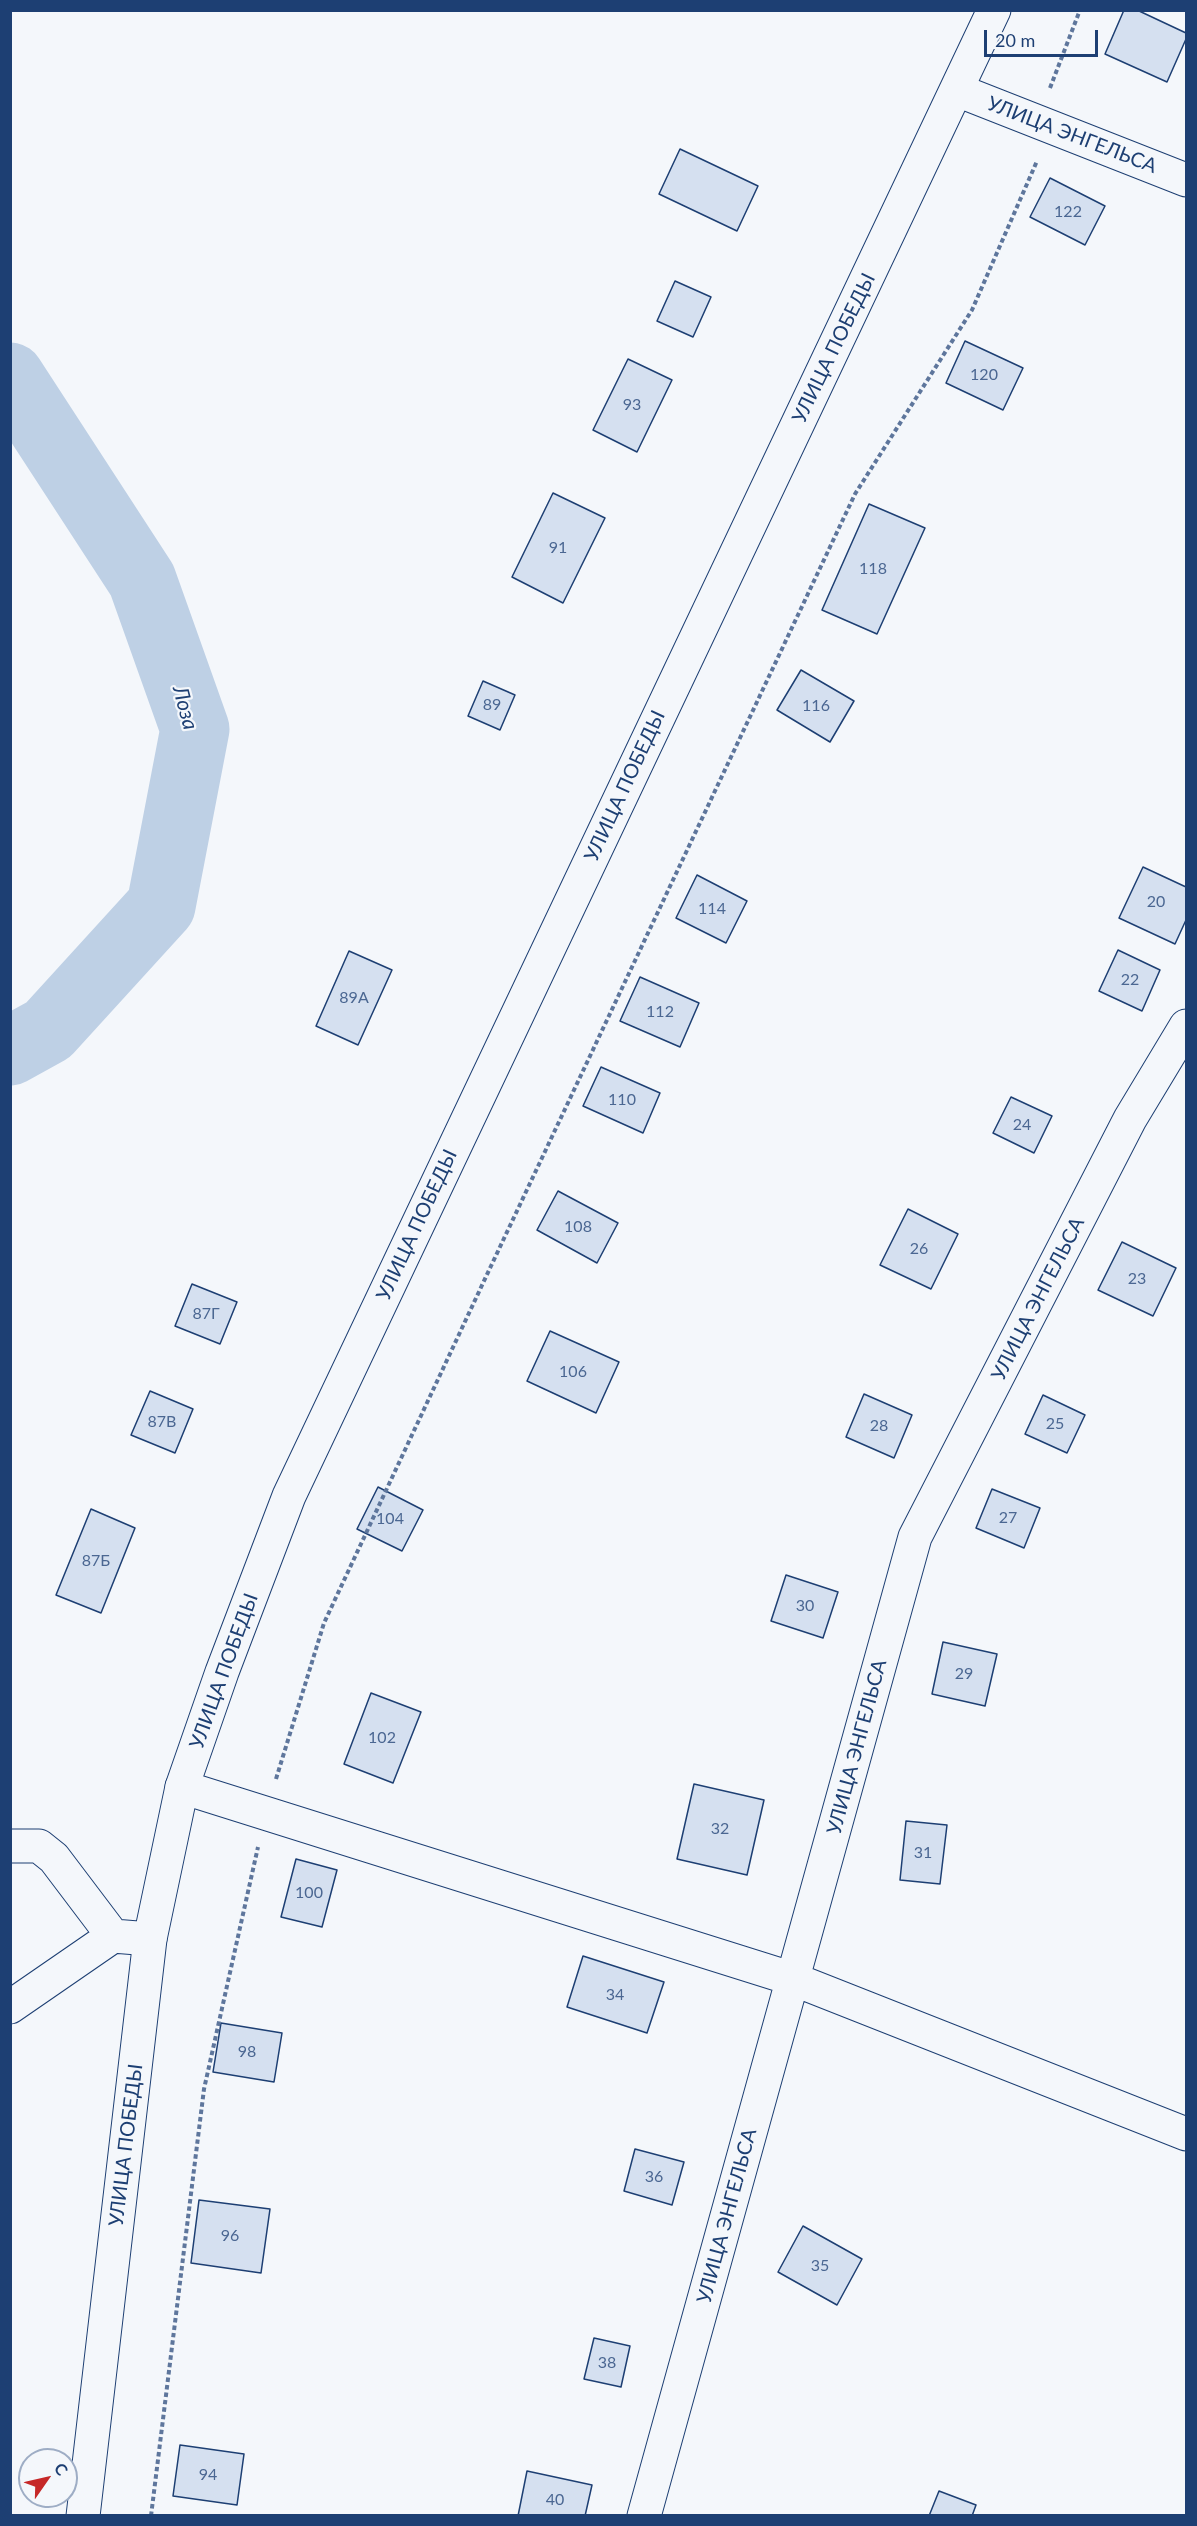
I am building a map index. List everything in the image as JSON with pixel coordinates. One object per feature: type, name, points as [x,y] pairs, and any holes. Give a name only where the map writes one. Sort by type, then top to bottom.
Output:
[{"type":"street","name":"УЛИЦА ПОБЕДЫ","points":[[83,2516],[150,1939],[182,1787],[222,1671],[289,1496],[994,10]]},
{"type":"street","name":"УЛИЦА ЭНГЕЛЬСА","points":[[957,90],[1186,180]]},
{"type":"street","name":"УЛИЦА ЭНГЕЛЬСА","points":[[644,2516],[915,1537],[1130,1119],[1186,1026]]},
{"type":"street","points":[[182,1787],[793,1979],[1186,2134]]},
{"type":"street","points":[[10,1846],[39,1846],[54,1858],[113,1936]]},
{"type":"street","points":[[10,2007],[113,1936],[150,1939]]},
{"type":"path","points":[[151,2516],[204,2089],[266,1813],[324,1623],[855,494],[972,310],[1037,164],[1051,84],[1080,10]]},
{"type":"building","points":[[1124,10],[1137,10],[1186,33],[1186,39],[1167,82],[1105,54]]},
{"type":"building","points":[[680,149],[758,186],[737,231],[659,194]]},
{"type":"building","points":[[1050,178],[1105,206],[1085,245],[1030,217]]},
{"type":"building","points":[[675,281],[711,297],[693,337],[657,321]]},
{"type":"building","points":[[965,341],[1023,368],[1003,410],[946,383]]},
{"type":"building","points":[[628,359],[672,380],[637,452],[593,430]]},
{"type":"building","points":[[553,493],[605,518],[563,603],[512,577]]},
{"type":"building","points":[[869,504],[925,528],[877,634],[822,610]]},
{"type":"building","points":[[801,670],[854,701],[830,742],[777,710]]},
{"type":"building","points":[[483,681],[515,695],[500,730],[468,716]]},
{"type":"building","points":[[1143,867],[1186,887],[1186,920],[1175,944],[1119,918]]},
{"type":"building","points":[[697,875],[747,901],[726,943],[676,918]]},
{"type":"building","points":[[1118,950],[1160,970],[1142,1011],[1099,991]]},
{"type":"building","points":[[349,951],[392,970],[358,1045],[316,1026]]},
{"type":"building","points":[[640,977],[699,1003],[680,1047],[620,1021]]},
{"type":"building","points":[[601,1067],[660,1093],[643,1133],[583,1106]]},
{"type":"building","points":[[1011,1097],[1052,1116],[1034,1153],[993,1133]]},
{"type":"building","points":[[558,1191],[618,1223],[597,1263],[537,1230]]},
{"type":"building","points":[[908,1209],[958,1234],[931,1289],[880,1265]]},
{"type":"building","points":[[1122,1242],[1176,1268],[1153,1316],[1098,1290]]},
{"type":"building","points":[[192,1284],[237,1302],[220,1344],[175,1326]]},
{"type":"building","points":[[550,1331],[619,1362],[596,1413],[527,1381]]},
{"type":"building","points":[[150,1391],[193,1409],[175,1453],[131,1435]]},
{"type":"building","points":[[864,1394],[912,1415],[894,1458],[846,1437]]},
{"type":"building","points":[[1043,1395],[1085,1415],[1067,1453],[1025,1434]]},
{"type":"building","points":[[378,1487],[423,1510],[402,1551],[357,1529]]},
{"type":"building","points":[[992,1489],[1040,1508],[1024,1548],[976,1528]]},
{"type":"building","points":[[91,1509],[135,1528],[101,1613],[56,1595]]},
{"type":"building","points":[[786,1575],[838,1592],[823,1638],[771,1621]]},
{"type":"building","points":[[943,1642],[997,1654],[985,1706],[932,1694]]},
{"type":"building","points":[[371,1693],[421,1712],[393,1783],[344,1764]]},
{"type":"building","points":[[694,1784],[764,1800],[747,1875],[677,1859]]},
{"type":"building","points":[[906,1821],[947,1825],[940,1884],[900,1880]]},
{"type":"building","points":[[296,1859],[337,1870],[322,1927],[281,1917]]},
{"type":"building","points":[[583,1956],[664,1982],[647,2033],[567,2007]]},
{"type":"building","points":[[221,2023],[282,2033],[274,2082],[213,2072]]},
{"type":"building","points":[[635,2149],[684,2162],[672,2205],[624,2191]]},
{"type":"building","points":[[199,2200],[270,2209],[261,2273],[191,2263]]},
{"type":"building","points":[[803,2226],[862,2259],[837,2305],[778,2272]]},
{"type":"building","points":[[594,2338],[630,2346],[621,2387],[584,2379]]},
{"type":"building","points":[[180,2445],[244,2454],[237,2505],[173,2496]]},
{"type":"building","points":[[527,2471],[592,2485],[585,2516],[518,2516]]},
{"type":"building","points":[[939,2491],[976,2505],[972,2516],[929,2516]]},
{"type":"waterway","name":"Лоза","points":[[10,377],[142,580],[195,729],[161,906],[48,1030],[10,1051]]}]
